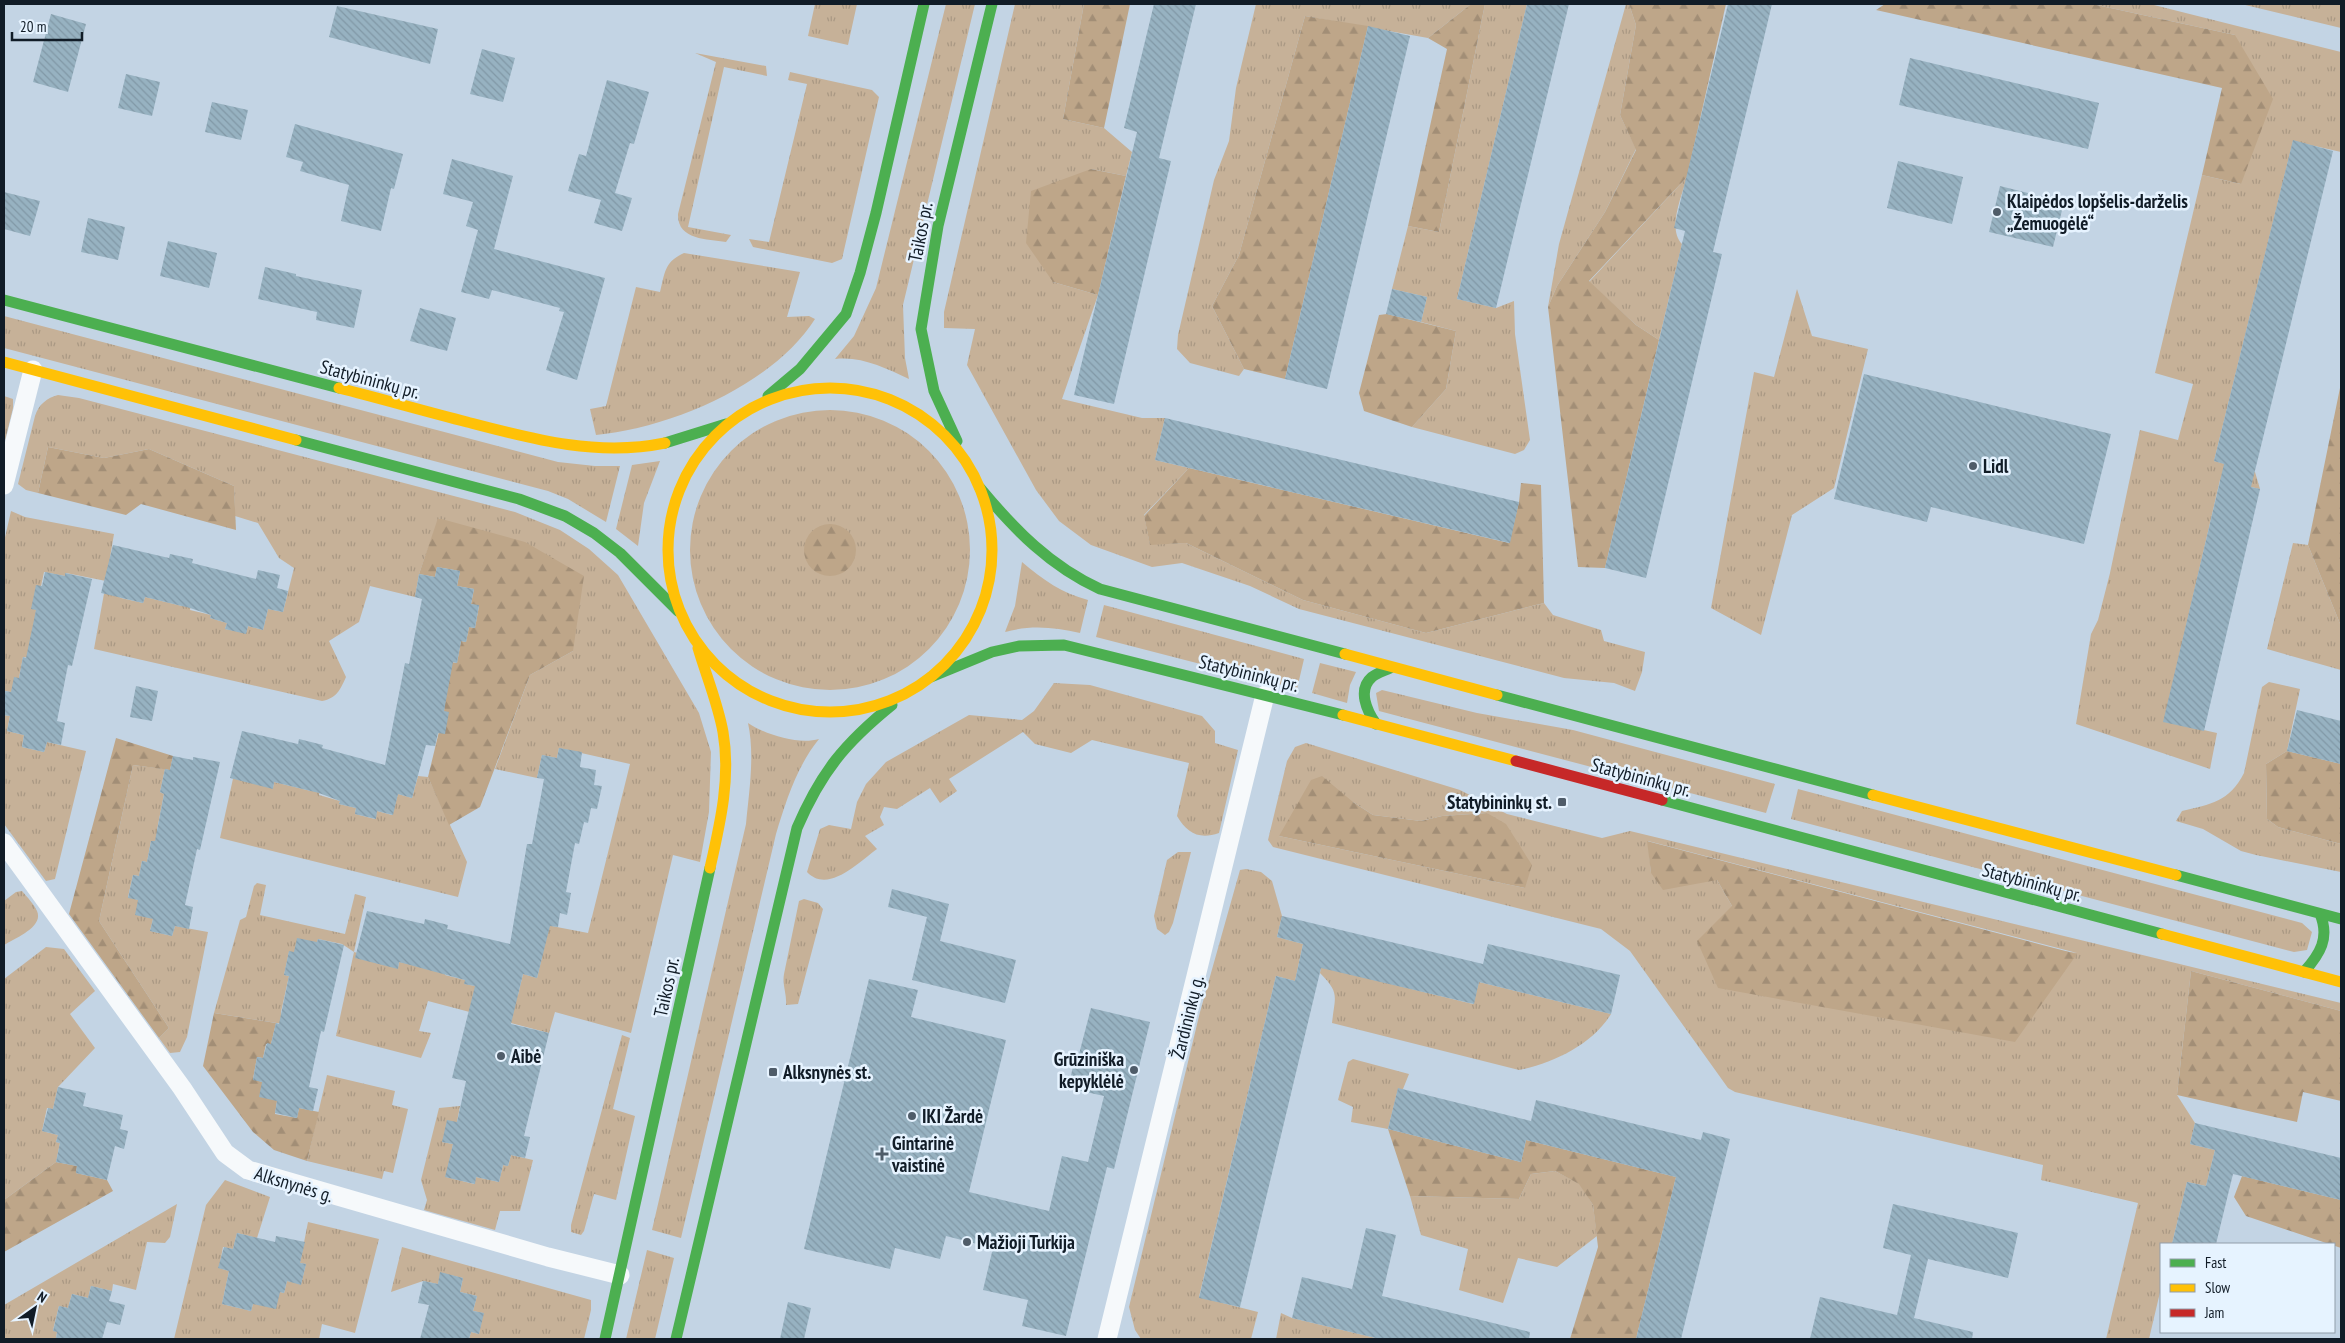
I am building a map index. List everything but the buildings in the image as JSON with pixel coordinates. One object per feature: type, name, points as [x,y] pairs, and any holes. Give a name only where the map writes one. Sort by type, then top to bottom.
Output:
[{"type":"main road","points":[[907,693],[880,704],[851,711],[821,712],[792,708],[764,698],[738,683],[715,664],[696,641],[681,614],[672,585],[668,555],[670,525],[676,503],[690,468],[708,444],[729,423],[755,406],[800,369],[846,314],[860,273],[876,213],[924,4]]},
{"type":"main road","name":"Taikos pr.","points":[[967,463],[934,391],[921,328],[938,226],[992,4]]},
{"type":"main road","name":"Statybininkų pr.","points":[[4,300],[536,440],[599,450],[631,448],[656,445],[729,423]]},
{"type":"main road","points":[[4,362],[492,492],[553,510],[581,524],[607,542],[681,614]]},
{"type":"main road","points":[[676,1339],[797,828],[810,797],[827,768],[855,735],[907,693],[931,677],[953,656],[970,632],[983,605],[989,583],[992,546],[989,516],[980,488],[967,463],[950,441],[927,420],[901,405],[873,394],[843,388],[813,389],[783,395],[755,406]]},
{"type":"main road","points":[[980,488],[1014,529],[1055,566],[1078,580],[1128,598],[2341,919]]},
{"type":"main road","name":"Taikos pr.","points":[[605,1339],[722,814],[726,775],[723,732],[696,641]]},
{"type":"main road","name":"Statybininkų pr.","points":[[931,677],[992,652],[1019,646],[1064,645],[1376,724],[2341,982]]},
{"type":"main road","points":[[1376,724],[1366,710],[1366,688],[1372,678],[1390,668]]},
{"type":"main road","points":[[2304,972],[2324,946],[2325,924],[2320,914]]},
{"type":"street","points":[[4,485],[33,370]]},
{"type":"street","name":"Žardininkų g.","points":[[1107,1339],[1265,695]]},
{"type":"street","name":"Alksnynės g.","points":[[4,843],[182,1088],[225,1153],[248,1170],[548,1257],[620,1275]]},
{"type":"green space","points":[[815,4],[857,4],[848,45],[808,36]]},
{"type":"green space","points":[[946,4],[975,4],[903,305],[905,358],[909,379],[864,361],[835,359],[854,336],[876,288]]},
{"type":"green space","points":[[1015,4],[1084,4],[1063,119],[1104,128],[1132,152],[1126,176],[1091,169],[1053,282],[1098,295],[1062,399],[1142,418],[1165,418],[1155,460],[1189,468],[1144,515],[1150,544],[1186,543],[1303,600],[1426,633],[1544,603],[1553,615],[1601,630],[1604,641],[1645,652],[1642,672],[1635,691],[1614,683],[1564,678],[1299,609],[1250,586],[1182,563],[1152,567],[1091,545],[1059,521],[1036,490],[967,365],[975,329],[944,328],[944,312]]},
{"type":"green space","points":[[1084,4],[1130,4],[1104,128],[1063,119]]},
{"type":"green space","points":[[1256,4],[1471,4],[1428,38],[1305,16],[1239,255],[1212,306],[1244,369],[1239,376],[1190,363],[1177,349],[1178,335],[1214,180],[1229,141],[1236,88]]},
{"type":"green space","points":[[1471,4],[1485,4],[1439,232],[1408,226],[1447,49],[1428,38]]},
{"type":"green space","points":[[1485,4],[1527,4],[1457,299],[1496,308],[1514,301],[1515,334],[1530,440],[1524,450],[1515,454],[1412,427],[1446,389],[1456,331],[1421,322],[1427,297],[1392,289],[1408,226],[1439,232]]},
{"type":"green space","points":[[1626,4],[1629,4],[1636,25],[1620,115],[1636,149],[1605,212],[1557,286],[1548,307],[1559,244]]},
{"type":"green space","points":[[1629,4],[1726,4],[1687,177],[1589,281],[1636,325],[1659,340],[1605,568],[1578,567],[1548,307],[1557,286],[1605,212],[1636,150],[1620,115],[1636,25]]},
{"type":"green space","points":[[1885,4],[2092,4],[2235,35],[2273,99],[2241,184],[2202,175],[2222,88],[1876,10]]},
{"type":"green space","points":[[2092,4],[2150,4],[2341,52],[2341,152],[2293,141],[2214,461],[2255,472],[2260,489],[2220,480],[2164,721],[2217,733],[2210,769],[2076,724],[2091,634],[2098,620],[2110,573],[2140,430],[2178,440],[2193,384],[2155,373],[2202,175],[2241,184],[2235,35]]},
{"type":"green space","points":[[2241,4],[2341,4],[2341,28]]},
{"type":"green space","points":[[1305,16],[1368,26],[1285,379],[1244,369],[1212,306],[1239,255]]},
{"type":"green space","points":[[695,53],[766,66],[767,76],[724,67],[688,227],[731,235],[726,242],[694,237],[682,229],[679,223],[678,214],[716,62]]},
{"type":"green space","points":[[790,72],[872,90],[879,97],[842,259],[832,263],[753,247],[749,239],[769,242],[807,84],[788,80]]},
{"type":"green space","points":[[1091,169],[1126,176],[1098,295],[1053,282],[1026,243],[1031,191]]},
{"type":"green space","points":[[1687,177],[1679,202],[1676,221],[1678,237],[1682,244],[1659,340],[1636,325],[1589,282]]},
{"type":"green space","points":[[684,253],[800,272],[787,317],[809,316],[815,319],[797,343],[774,364],[747,383],[718,399],[687,413],[656,423],[625,431],[596,435],[590,409],[606,406],[636,287],[660,292],[669,264],[677,256]]},
{"type":"green space","points":[[1797,289],[1812,336],[1868,349],[1834,488],[1792,515],[1761,635],[1711,608],[1754,372],[1774,377]]},
{"type":"green space","points":[[1387,314],[1456,331],[1446,389],[1412,427],[1364,411],[1359,393],[1379,315]]},
{"type":"green space","points":[[4,316],[558,462],[595,466],[620,466],[606,522],[568,499],[548,491],[4,348]]},
{"type":"green space","points":[[2341,383],[2341,626],[2308,545]]},
{"type":"green space","points":[[58,395],[79,398],[515,512],[560,530],[589,549],[618,575],[699,713],[711,752],[709,812],[700,862],[673,855],[631,1033],[555,1012],[549,1033],[428,1001],[419,1031],[431,1033],[421,1058],[336,1036],[354,952],[377,958],[376,963],[398,968],[399,962],[445,971],[445,975],[465,980],[465,984],[518,995],[523,974],[537,978],[542,957],[536,923],[588,933],[630,764],[559,748],[557,758],[542,755],[537,778],[495,769],[530,675],[573,651],[439,518],[419,574],[415,597],[370,586],[359,622],[329,641],[346,677],[337,693],[327,700],[322,701],[94,649],[105,588],[121,598],[143,603],[145,597],[182,606],[191,605],[190,610],[211,615],[210,618],[227,623],[225,629],[246,633],[248,626],[263,630],[268,609],[283,612],[294,568],[279,558],[258,523],[235,516],[234,486],[149,449],[104,458],[48,447],[38,493],[26,490],[18,484],[35,416],[44,402]]},
{"type":"green space","points":[[4,396],[13,399],[13,408],[4,445]]},
{"type":"green space","points":[[816,410],[844,410],[884,420],[896,426],[919,441],[939,461],[960,496],[968,523],[970,550],[968,577],[960,604],[939,639],[919,659],[896,674],[871,684],[844,690],[816,690],[776,680],[764,674],[741,659],[721,639],[706,616],[696,591],[690,564],[690,536],[700,496],[706,484],[721,461],[741,441],[764,426],[789,416]]},
{"type":"green space","points":[[48,447],[104,458],[149,449],[234,486],[236,530],[141,504],[126,515],[38,493]]},
{"type":"green space","points":[[660,461],[644,503],[638,546],[616,529],[632,465]]},
{"type":"green space","points":[[1189,468],[1509,543],[1519,502],[1521,483],[1541,485],[1544,603],[1426,633],[1303,600],[1186,543],[1150,545],[1144,516]]},
{"type":"green space","points":[[11,511],[25,517],[114,534],[106,581],[66,573],[65,576],[44,572],[36,610],[30,658],[23,657],[19,678],[11,692],[5,691],[4,696],[4,542]]},
{"type":"green space","points":[[438,518],[525,542],[584,576],[573,651],[530,675],[480,807],[449,825],[428,777],[444,711],[450,662],[457,663],[461,641],[466,642],[469,627],[475,628],[479,606],[471,604],[474,589],[457,586],[460,571],[437,567],[435,577],[419,574]]},
{"type":"green space","points":[[830,524],[840,526],[848,532],[854,540],[856,550],[854,560],[848,568],[840,574],[830,576],[820,574],[812,568],[806,560],[804,550],[806,540],[812,532],[820,526]]},
{"type":"green space","points":[[2293,543],[2308,545],[2341,626],[2341,670],[2267,649]]},
{"type":"green space","points":[[1022,562],[1053,585],[1070,594],[1088,600],[1080,633],[1042,628],[1024,628],[1005,632],[1015,606]]},
{"type":"green space","points":[[1104,605],[1304,659],[1297,689],[1096,637]]},
{"type":"green space","points":[[1320,663],[1356,672],[1350,685],[1347,703],[1312,693]]},
{"type":"green space","points":[[2269,682],[2300,689],[2287,751],[2266,764],[2267,819],[2278,827],[2341,844],[2341,872],[2241,851],[2203,829],[2176,821],[2182,811],[2218,800],[2238,783],[2244,773],[2262,687]]},
{"type":"green space","points":[[1054,683],[1090,685],[1202,716],[1215,731],[1215,743],[1238,750],[1219,833],[1205,836],[1194,834],[1185,827],[1177,816],[1189,763],[1092,740],[1071,753],[1035,744],[1023,732],[949,779],[957,791],[940,803],[930,788],[897,809],[884,807],[880,817],[884,825],[865,836],[877,849],[843,874],[824,880],[815,878],[807,872],[820,829],[829,825],[851,829],[857,802],[866,784],[886,762],[969,715],[1022,720],[1034,711]]},
{"type":"green space","points":[[1382,690],[1477,713],[1573,730],[1775,784],[1766,813],[1379,711],[1376,693]]},
{"type":"green space","points":[[4,715],[10,716],[7,731],[24,735],[22,747],[44,752],[47,742],[86,751],[55,879],[46,881],[4,824]]},
{"type":"green space","points":[[748,723],[783,738],[802,741],[819,739],[798,772],[776,834],[681,1238],[652,1230],[746,824],[751,761]]},
{"type":"green space","points":[[116,738],[173,756],[170,770],[133,765],[99,921],[169,1028],[159,1038],[69,914]]},
{"type":"green space","points":[[1306,743],[1460,790],[1507,814],[1602,838],[1630,831],[2341,1003],[2341,1011],[2191,971],[2177,1095],[2195,1123],[2190,1144],[2215,1150],[2206,1186],[2187,1182],[2172,1243],[2160,1243],[2160,1292],[2149,1339],[2106,1339],[2138,1203],[2041,1180],[2043,1165],[1735,1092],[1728,1088],[1630,951],[1601,929],[1273,847],[1268,840],[1287,761],[1295,747]],"holes":[[[1353,802],[1373,815],[1421,821],[1442,816],[1487,813],[1525,888],[1279,836]],[[1648,841],[2077,953],[1732,906],[1717,880],[1651,873]]]},
{"type":"green space","points":[[2287,751],[2341,764],[2341,844],[2278,827],[2267,819],[2266,764]]},
{"type":"green space","points":[[133,765],[165,769],[160,792],[164,794],[157,830],[159,842],[151,841],[147,862],[142,861],[139,876],[133,875],[128,897],[138,900],[153,919],[150,931],[172,936],[175,926],[208,932],[187,1037],[180,1052],[170,1053],[159,1038],[169,1028],[99,921]]},
{"type":"green space","points":[[234,774],[273,788],[274,782],[311,791],[320,791],[319,795],[340,801],[339,804],[356,808],[355,814],[375,819],[377,811],[392,815],[398,794],[412,798],[418,776],[428,777],[467,862],[458,897],[220,838]]},
{"type":"green space","points":[[1322,776],[1353,802],[1373,815],[1421,821],[1442,816],[1487,813],[1506,824],[1532,865],[1525,888],[1279,836],[1311,780]]},
{"type":"green space","points":[[1798,789],[2302,923],[2312,932],[2307,950],[2294,952],[1791,819]]},
{"type":"green space","points":[[1647,841],[2077,954],[2015,1042],[1718,988],[1697,941],[1732,906],[1717,880],[1663,890],[1651,873]]},
{"type":"green space","points":[[1178,852],[1191,852],[1173,923],[1169,932],[1165,935],[1157,929],[1154,916],[1167,860]]},
{"type":"green space","points":[[1246,869],[1261,872],[1272,881],[1282,916],[1277,937],[1303,944],[1295,981],[1276,976],[1199,1297],[1258,1312],[1251,1339],[1141,1339],[1135,1330],[1129,1307],[1200,1012],[1240,870]]},
{"type":"green space","points":[[257,883],[266,885],[260,915],[345,934],[355,894],[366,897],[354,952],[342,944],[318,939],[317,942],[294,952],[289,952],[284,975],[289,976],[281,1012],[283,1024],[214,1013],[240,920],[246,917],[254,886]]},
{"type":"green space","points":[[22,891],[37,911],[38,917],[33,927],[4,945],[4,901],[16,892]]},
{"type":"green space","points":[[804,899],[818,903],[823,909],[798,1004],[786,1005],[784,974],[799,901]]},
{"type":"green space","points":[[46,947],[64,949],[95,991],[70,1014],[95,1048],[58,1087],[53,1109],[47,1108],[42,1131],[58,1135],[56,1142],[60,1143],[56,1162],[4,1200],[4,979]]},
{"type":"green space","points":[[1321,967],[1473,1004],[1479,982],[1611,1014],[1593,1035],[1571,1051],[1545,1063],[1519,1070],[1332,1023],[1335,995],[1331,985],[1320,973]]},
{"type":"green space","points":[[2191,971],[2341,1011],[2341,1101],[2303,1092],[2297,1122],[2177,1095]]},
{"type":"green space","points":[[214,1013],[276,1023],[271,1044],[266,1044],[263,1058],[257,1057],[253,1079],[262,1082],[277,1101],[275,1114],[297,1118],[299,1108],[319,1112],[307,1161],[274,1150],[253,1132],[203,1066]]},
{"type":"green space","points":[[622,1035],[630,1038],[613,1109],[635,1116],[616,1200],[594,1194],[584,1231],[581,1235],[571,1232],[571,1225]]},
{"type":"green space","points":[[1353,1059],[1409,1074],[1403,1089],[1398,1089],[1388,1129],[1351,1122],[1353,1107],[1338,1100],[1348,1062]]},
{"type":"green space","points":[[327,1075],[395,1091],[392,1105],[408,1109],[393,1173],[384,1171],[382,1179],[307,1161]]},
{"type":"green space","points":[[460,1106],[457,1122],[442,1142],[453,1144],[446,1177],[474,1184],[476,1177],[499,1182],[503,1165],[508,1166],[511,1155],[533,1160],[520,1211],[500,1211],[495,1230],[424,1210],[427,1200],[421,1180],[439,1108]]},
{"type":"green space","points":[[1388,1129],[1521,1162],[1526,1140],[1676,1177],[1636,1339],[1570,1339],[1598,1247],[1593,1205],[1579,1184],[1555,1171],[1531,1174],[1519,1199],[1410,1196]]},
{"type":"green space","points":[[56,1162],[77,1166],[76,1173],[107,1180],[113,1191],[4,1252],[4,1200]]},
{"type":"green space","points":[[1555,1171],[1580,1184],[1593,1205],[1597,1236],[1557,1267],[1518,1258],[1503,1303],[1459,1290],[1468,1249],[1421,1235],[1410,1196],[1519,1199],[1531,1174]]},
{"type":"green space","points":[[2242,1176],[2341,1200],[2341,1248],[2335,1246],[2335,1243],[2326,1243],[2246,1216],[2234,1197]]},
{"type":"green space","points":[[225,1180],[270,1197],[257,1238],[237,1233],[233,1249],[223,1247],[219,1268],[229,1271],[222,1304],[251,1311],[253,1304],[280,1292],[284,1293],[287,1281],[301,1284],[306,1264],[300,1263],[308,1222],[379,1239],[355,1333],[322,1324],[319,1339],[174,1339],[206,1205]]},
{"type":"green space","points":[[177,1204],[170,1237],[165,1243],[147,1242],[136,1290],[113,1284],[112,1291],[91,1286],[88,1298],[72,1294],[68,1308],[59,1306],[53,1330],[57,1332],[56,1339],[4,1339],[4,1305]]},
{"type":"green space","points":[[402,1247],[591,1300],[591,1310],[584,1339],[469,1339],[471,1332],[479,1334],[483,1313],[473,1311],[477,1296],[460,1292],[463,1278],[441,1273],[438,1284],[423,1281],[391,1292]]},
{"type":"green space","points":[[647,1250],[674,1258],[655,1339],[626,1339]]},
{"type":"green space","points":[[1281,1313],[1292,1318],[1380,1339],[1276,1339]]},
{"type":"traffic: fast","points":[[768,396],[800,369],[846,314],[860,273],[876,213],[924,4]]},
{"type":"traffic: fast","points":[[957,441],[934,391],[921,329],[938,226],[992,4]]},
{"type":"traffic: fast","points":[[4,300],[339,388]]},
{"type":"traffic: fast","points":[[665,443],[726,424]]},
{"type":"traffic: fast","points":[[296,440],[519,499],[565,516],[594,533],[620,553],[678,611]]},
{"type":"traffic: fast","points":[[980,488],[1034,546],[1065,569],[1100,589],[1345,654]]},
{"type":"traffic: fast","points":[[931,677],[992,652],[1019,646],[1064,645],[1343,715]]},
{"type":"traffic: fast","points":[[1376,724],[1367,707],[1364,694],[1365,688],[1367,682],[1372,677],[1390,668]]},
{"type":"traffic: fast","points":[[1497,695],[1873,795]]},
{"type":"traffic: fast","points":[[676,1339],[797,828],[815,790],[825,774],[861,732],[892,705]]},
{"type":"traffic: fast","points":[[1662,800],[2162,934]]},
{"type":"traffic: fast","points":[[605,1339],[710,868]]},
{"type":"traffic: fast","points":[[2176,875],[2341,919]]},
{"type":"traffic: fast","points":[[2304,972],[2315,959],[2324,938],[2320,914]]},
{"type":"traffic: slow","points":[[4,362],[296,440]]},
{"type":"traffic: slow","points":[[339,388],[540,440],[590,447],[615,448],[665,443]]},
{"type":"traffic: slow","points":[[830,388],[862,391],[906,407],[933,425],[955,447],[973,474],[985,503],[989,518],[992,550],[989,582],[973,626],[955,653],[933,675],[906,693],[877,705],[862,709],[830,712],[798,709],[754,693],[727,675],[705,653],[687,626],[675,597],[671,582],[668,550],[671,518],[687,474],[705,447],[727,425],[754,407],[783,395],[798,391],[830,388]]},
{"type":"traffic: slow","points":[[698,648],[723,732],[726,766],[723,801],[710,868]]},
{"type":"traffic: slow","points":[[1345,654],[1497,695]]},
{"type":"traffic: slow","points":[[1343,715],[1516,761]]},
{"type":"traffic: slow","points":[[1873,795],[2176,875]]},
{"type":"traffic: slow","points":[[2162,934],[2341,982]]},
{"type":"traffic: jam","points":[[1516,761],[1662,800]]},
{"type":"place","name":"Klaipėdos lopšelis-darželis „Žemuogėlė“","points":[[1997,212]]},
{"type":"place","name":"Lidl","points":[[1973,466]]},
{"type":"place","name":"Statybininkų st.","points":[[1562,802]]},
{"type":"place","name":"Aibė","points":[[501,1056]]},
{"type":"place","name":"Grūziniška kepyklėlė","points":[[1134,1070]]},
{"type":"place","name":"Alksnynės st.","points":[[773,1072]]},
{"type":"place","name":"IKI Žardė","points":[[912,1116]]},
{"type":"place","name":"Gintarinė vaistinė","points":[[882,1154]]},
{"type":"place","name":"Mažioji Turkija","points":[[967,1242]]}]
